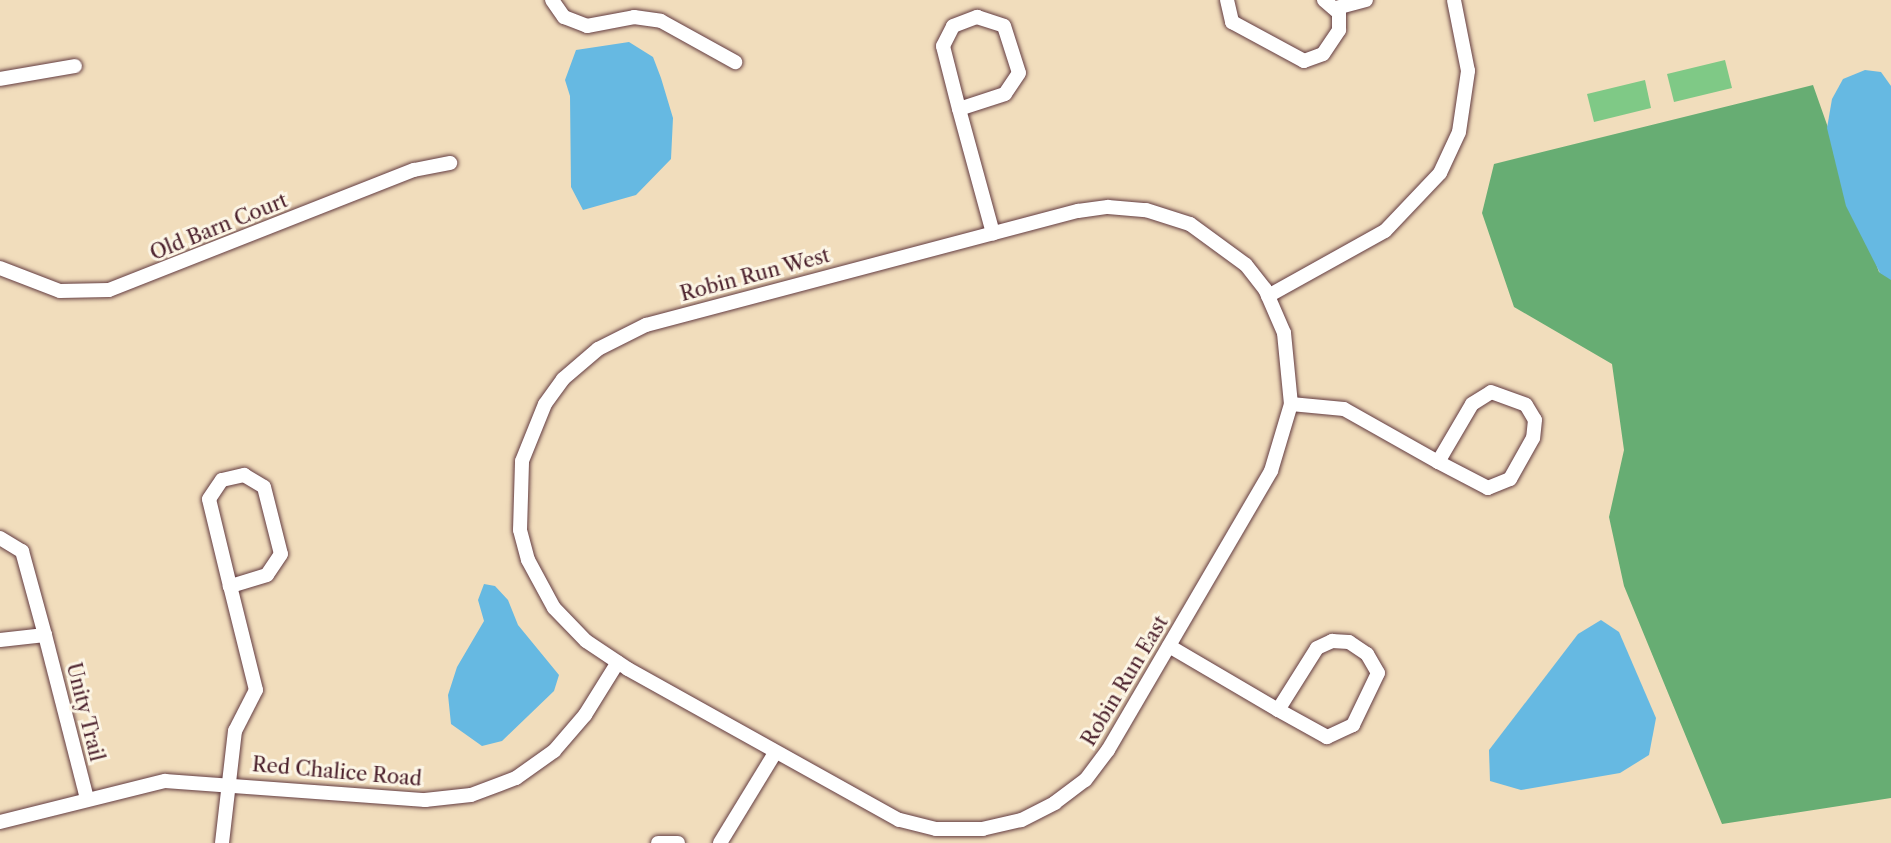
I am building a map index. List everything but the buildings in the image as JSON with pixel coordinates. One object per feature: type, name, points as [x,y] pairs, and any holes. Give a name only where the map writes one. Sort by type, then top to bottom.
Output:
[{"type":"street","points":[[552,0],[564,17],[587,26],[634,17],[661,21],[735,62]]},
{"type":"street","points":[[1227,0],[1232,22],[1300,60],[1327,51],[1339,30],[1330,4],[1366,0]]},
{"type":"street","points":[[1268,296],[1385,231],[1440,173],[1465,109],[1466,48],[1454,0]]},
{"type":"street","points":[[959,109],[1005,94],[1017,81],[1011,36],[994,18],[960,22],[945,39],[944,54],[959,109],[993,233]]},
{"type":"street","points":[[0,79],[75,66]]},
{"type":"street","name":"Old Barn Court","points":[[0,268],[60,291],[109,290],[414,170],[450,163]]},
{"type":"street","name":"Robin Run West","points":[[618,662],[586,641],[554,608],[528,560],[520,530],[518,492],[526,446],[563,379],[598,349],[639,327],[1078,211],[1146,210],[1190,224],[1223,245],[1251,271],[1268,296]]},
{"type":"street","name":"Robin Run East","points":[[618,662],[877,811],[913,825],[952,831],[1004,825],[1048,807],[1085,780],[1169,646],[1271,471],[1291,404],[1288,348],[1268,296]]},
{"type":"street","points":[[1291,404],[1344,409],[1477,486],[1500,486],[1510,479],[1533,438],[1534,416],[1506,394],[1484,394],[1472,404],[1438,462]]},
{"type":"street","points":[[222,843],[235,731],[256,690],[230,586],[209,499],[222,480],[244,475],[264,487],[281,554],[267,575],[230,586]]},
{"type":"street","name":"Unity Trail","points":[[0,538],[22,551],[87,799]]},
{"type":"street","points":[[0,640],[45,635]]},
{"type":"street","points":[[1169,646],[1320,735],[1342,735],[1353,725],[1375,688],[1375,662],[1349,642],[1322,644],[1278,710]]},
{"type":"street","name":"Red Chalice Road","points":[[0,822],[161,782],[231,784],[425,800],[487,790],[530,770],[561,745],[618,662]]},
{"type":"street","points":[[720,843],[775,753]]},
{"type":"street","points":[[658,843],[678,843]]},
{"type":"green space","points":[[1725,60],[1732,88],[1674,102],[1667,74]]},
{"type":"green space","points":[[1645,80],[1651,108],[1594,122],[1587,94]]},
{"type":"green space","points":[[1813,85],[1879,272],[1891,278],[1891,798],[1722,824],[1624,586],[1609,517],[1624,450],[1612,364],[1514,307],[1482,213],[1494,164]]},
{"type":"water","points":[[629,42],[653,57],[661,78],[673,118],[671,159],[636,195],[583,210],[571,187],[570,96],[565,80],[576,50]]},
{"type":"water","points":[[1865,70],[1881,72],[1891,86],[1891,280],[1880,273],[1846,206],[1827,128],[1832,99],[1843,79]]},
{"type":"water","points":[[484,584],[495,586],[508,600],[518,625],[559,675],[554,691],[502,741],[482,746],[451,724],[448,695],[457,667],[484,621],[478,600]]},
{"type":"water","points":[[1601,620],[1619,632],[1656,718],[1649,755],[1620,773],[1521,790],[1490,781],[1489,750],[1578,634]]}]
